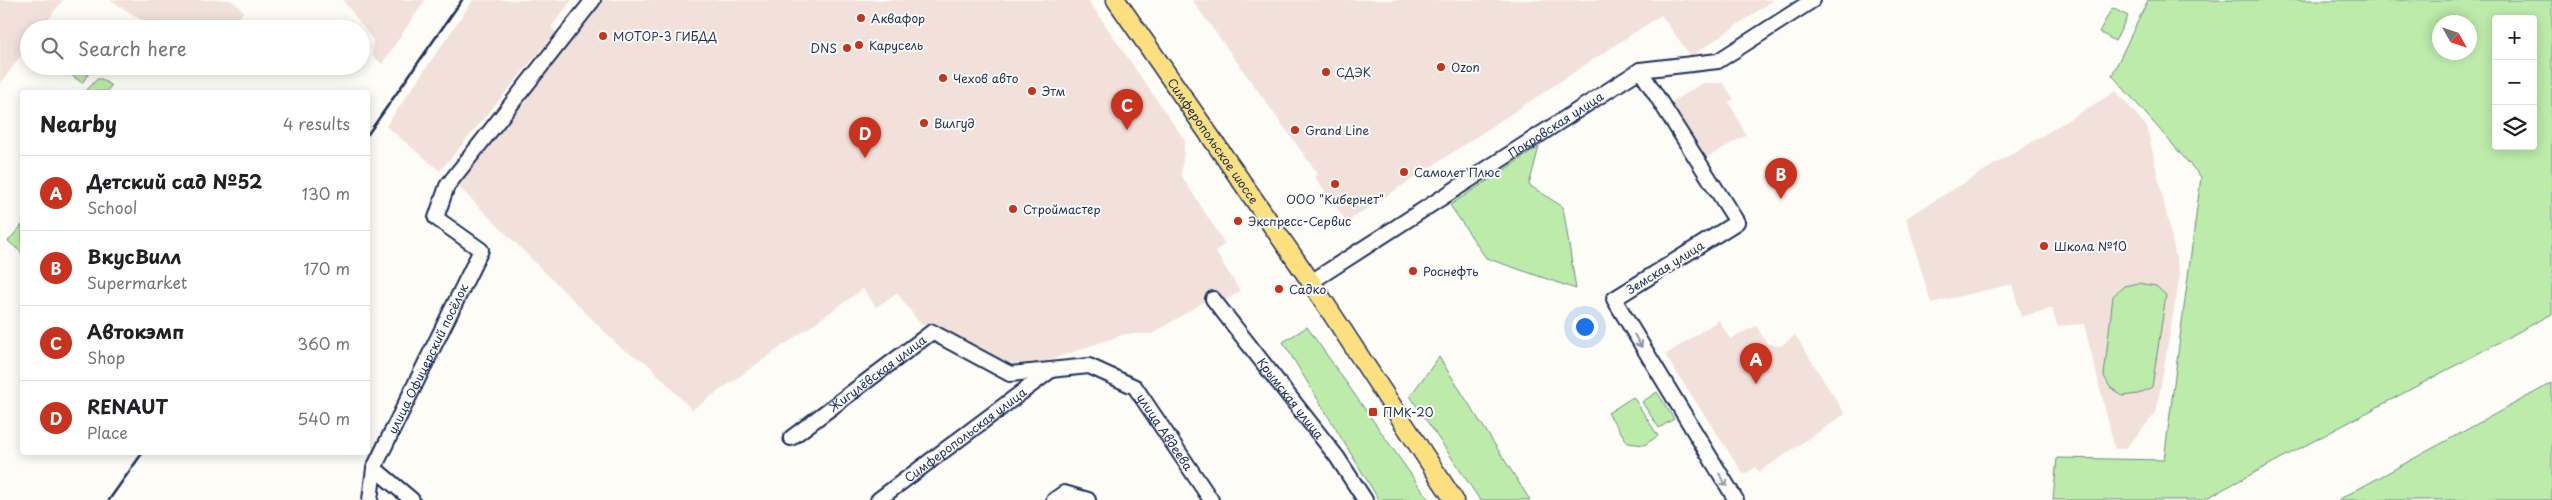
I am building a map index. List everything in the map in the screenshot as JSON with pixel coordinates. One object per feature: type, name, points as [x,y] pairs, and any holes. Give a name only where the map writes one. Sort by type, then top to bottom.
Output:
[{"type":"main road","name":"Симферопольское шоссе","points":[[1116,0],[1311,282],[1454,500]]},
{"type":"street","name":"улица Офицерский посёлок","points":[[370,500],[374,468],[481,250],[436,218],[447,186],[593,0]]},
{"type":"street","name":"Покровская улица","points":[[1311,282],[1640,70],[1718,61],[1813,0]]},
{"type":"street","name":"Земская улица","points":[[1640,70],[1737,222],[1614,299],[1736,500]]},
{"type":"street","name":"Крымская улица","points":[[1212,299],[1337,457],[1365,500]]},
{"type":"street","name":"Жигулёвская улица","points":[[791,438],[932,332],[1010,374],[1051,370]]},
{"type":"street","name":"улица Авдеева","points":[[1051,370],[1089,366],[1135,386],[1211,500]]},
{"type":"street","name":"Симферопольская улица","points":[[878,500],[1051,370]]},
{"type":"street","points":[[374,468],[412,500]]},
{"type":"street","points":[[1054,500],[1064,493],[1087,499]]},
{"type":"shaded area","points":[[0,0],[63,0],[48,20],[20,20],[20,57],[0,84]]},
{"type":"shaded area","points":[[111,0],[231,0],[244,11],[238,20],[141,20]]},
{"type":"shaded area","points":[[343,0],[425,0],[382,64],[372,55],[373,40],[370,36],[370,20],[358,20]]},
{"type":"shaded area","points":[[473,0],[572,0],[551,27],[556,32],[440,171],[386,126]]},
{"type":"shaded area","points":[[600,0],[1088,0],[1185,141],[1181,175],[1225,244],[1215,251],[1240,291],[1223,302],[1213,296],[1152,334],[1125,334],[1026,368],[984,354],[936,325],[921,325],[897,293],[876,307],[863,289],[692,410],[646,362],[622,349],[456,184]]},
{"type":"shaded area","points":[[1192,0],[1774,0],[1691,56],[1661,15],[1347,222],[1315,177],[1318,174]]},
{"type":"shaded area","points":[[1703,83],[1723,83],[1734,99],[1729,102],[1746,135],[1706,158],[1670,103]]},
{"type":"shaded area","name":"Школа №10","points":[[2116,91],[2147,127],[2180,275],[2156,413],[2125,449],[2115,449],[2084,324],[2057,326],[2052,308],[2021,317],[2012,284],[1931,303],[1906,218]]},
{"type":"shaded area","points":[[1719,320],[1730,339],[1756,326],[1767,343],[1781,346],[1795,335],[1845,414],[1759,472],[1755,467],[1744,475],[1665,355]]},
{"type":"green space","points":[[2148,0],[2552,0],[2552,314],[2203,500],[2053,500],[2057,458],[2164,460],[2201,177],[2112,75]]},
{"type":"green space","points":[[2112,8],[2128,16],[2115,41],[2099,32]]},
{"type":"green space","points":[[72,75],[88,75],[82,83]]},
{"type":"green space","points":[[97,79],[102,79],[111,86],[108,90],[87,90]]},
{"type":"green space","points":[[1539,147],[1529,185],[1563,207],[1576,289],[1486,258],[1450,205]]},
{"type":"green space","points":[[20,227],[20,251],[8,241]]},
{"type":"green space","points":[[2138,283],[2156,286],[2166,295],[2152,387],[2138,394],[2122,396],[2110,387],[2104,376],[2113,296],[2124,286]]},
{"type":"green space","points":[[1307,327],[1429,500],[1379,500],[1283,342]]},
{"type":"green space","points":[[1439,357],[1530,500],[1480,500],[1410,396]]},
{"type":"green space","points":[[2552,383],[2552,500],[2338,500]]},
{"type":"green space","points":[[1657,392],[1674,419],[1659,428],[1642,402]]},
{"type":"green space","points":[[1633,397],[1658,436],[1644,445],[1628,443],[1608,413]]},
{"type":"railway","points":[[370,131],[462,0]]},
{"type":"railway","points":[[109,500],[141,455]]},
{"type":"place","name":"Аквафор","points":[[861,18]]},
{"type":"place","name":"МОТОР-3 ГИБДД","points":[[603,36]]},
{"type":"place","name":"Карусель","points":[[859,45]]},
{"type":"place","name":"DNS","points":[[847,48]]},
{"type":"place","name":"Ozon","points":[[1441,67]]},
{"type":"place","name":"СДЭК","points":[[1326,72]]},
{"type":"place","name":"Чехов авто","points":[[943,78]]},
{"type":"place","name":"Этм","points":[[1032,91]]},
{"type":"place","name":"Вилгуд","points":[[924,123]]},
{"type":"place","name":"Автокэмп","points":[[1127,130]]},
{"type":"place","name":"Grand Line","points":[[1295,130]]},
{"type":"place","name":"RENAUT","points":[[865,158]]},
{"type":"place","name":"Самолет Плюс","points":[[1404,172]]},
{"type":"place","name":"ООО \"Кибернет\"","points":[[1335,184]]},
{"type":"place","name":"ВкусВилл","points":[[1781,199]]},
{"type":"place","name":"Строймастер","points":[[1013,209]]},
{"type":"place","name":"Экспресс-Сервис","points":[[1238,221]]},
{"type":"place","name":"Школа №10","points":[[2044,246]]},
{"type":"place","name":"Роснефть","points":[[1413,271]]},
{"type":"place","name":"Садко","points":[[1279,289]]},
{"type":"place","name":"Детский сад №52","points":[[1756,384]]},
{"type":"place","name":"ПМК-20","points":[[1373,412]]}]
